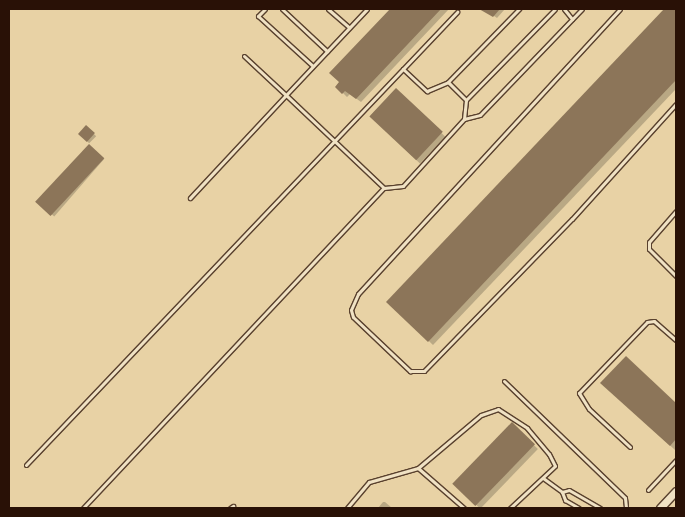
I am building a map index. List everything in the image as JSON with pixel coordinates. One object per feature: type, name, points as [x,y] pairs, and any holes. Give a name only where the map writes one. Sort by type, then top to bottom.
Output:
[{"type":"street","points":[[660,508],[676,491]]},
{"type":"lane","points":[[265,9],[258,16],[313,66]]},
{"type":"lane","points":[[282,9],[328,51]]},
{"type":"lane","points":[[328,9],[349,27]]},
{"type":"lane","points":[[190,198],[367,9]]},
{"type":"lane","points":[[403,69],[427,90],[448,82],[520,9]]},
{"type":"lane","points":[[83,508],[384,188],[403,186],[464,119],[466,100],[555,9]]},
{"type":"lane","points":[[564,9],[572,18]]},
{"type":"lane","points":[[464,119],[480,116],[582,9]]},
{"type":"lane","points":[[620,9],[358,294],[350,310],[353,318],[410,371],[424,371],[572,219],[676,104]]},
{"type":"lane","points":[[26,465],[457,12]]},
{"type":"lane","points":[[244,56],[384,188]]},
{"type":"lane","points":[[448,82],[466,100]]},
{"type":"lane","points":[[676,212],[650,242],[649,249],[676,276]]},
{"type":"lane","points":[[630,447],[589,409],[579,393],[647,322],[654,321],[676,340]]},
{"type":"lane","points":[[504,381],[626,498],[626,508]]},
{"type":"lane","points":[[347,508],[368,482],[418,468],[481,415],[498,409],[527,428],[550,454],[555,466],[510,508]]},
{"type":"lane","points":[[648,490],[676,460]]},
{"type":"lane","points":[[418,468],[464,508]]},
{"type":"lane","points":[[543,478],[562,492],[565,500],[579,508]]},
{"type":"lane","points":[[562,492],[569,490],[600,508]]},
{"type":"building","points":[[390,9],[441,9],[356,99],[345,91],[342,94],[335,87],[339,82],[329,73]]},
{"type":"building","points":[[479,9],[500,9],[493,17]]},
{"type":"building","points":[[664,9],[676,9],[676,80],[428,342],[386,302]]},
{"type":"building","points":[[396,88],[443,132],[416,160],[369,117]]},
{"type":"building","points":[[86,125],[95,133],[87,142],[78,134]]},
{"type":"building","points":[[89,144],[104,158],[50,216],[35,202]]},
{"type":"building","points":[[626,356],[676,403],[676,439],[670,446],[600,383]]},
{"type":"building","points":[[512,422],[535,444],[475,506],[452,484]]}]
